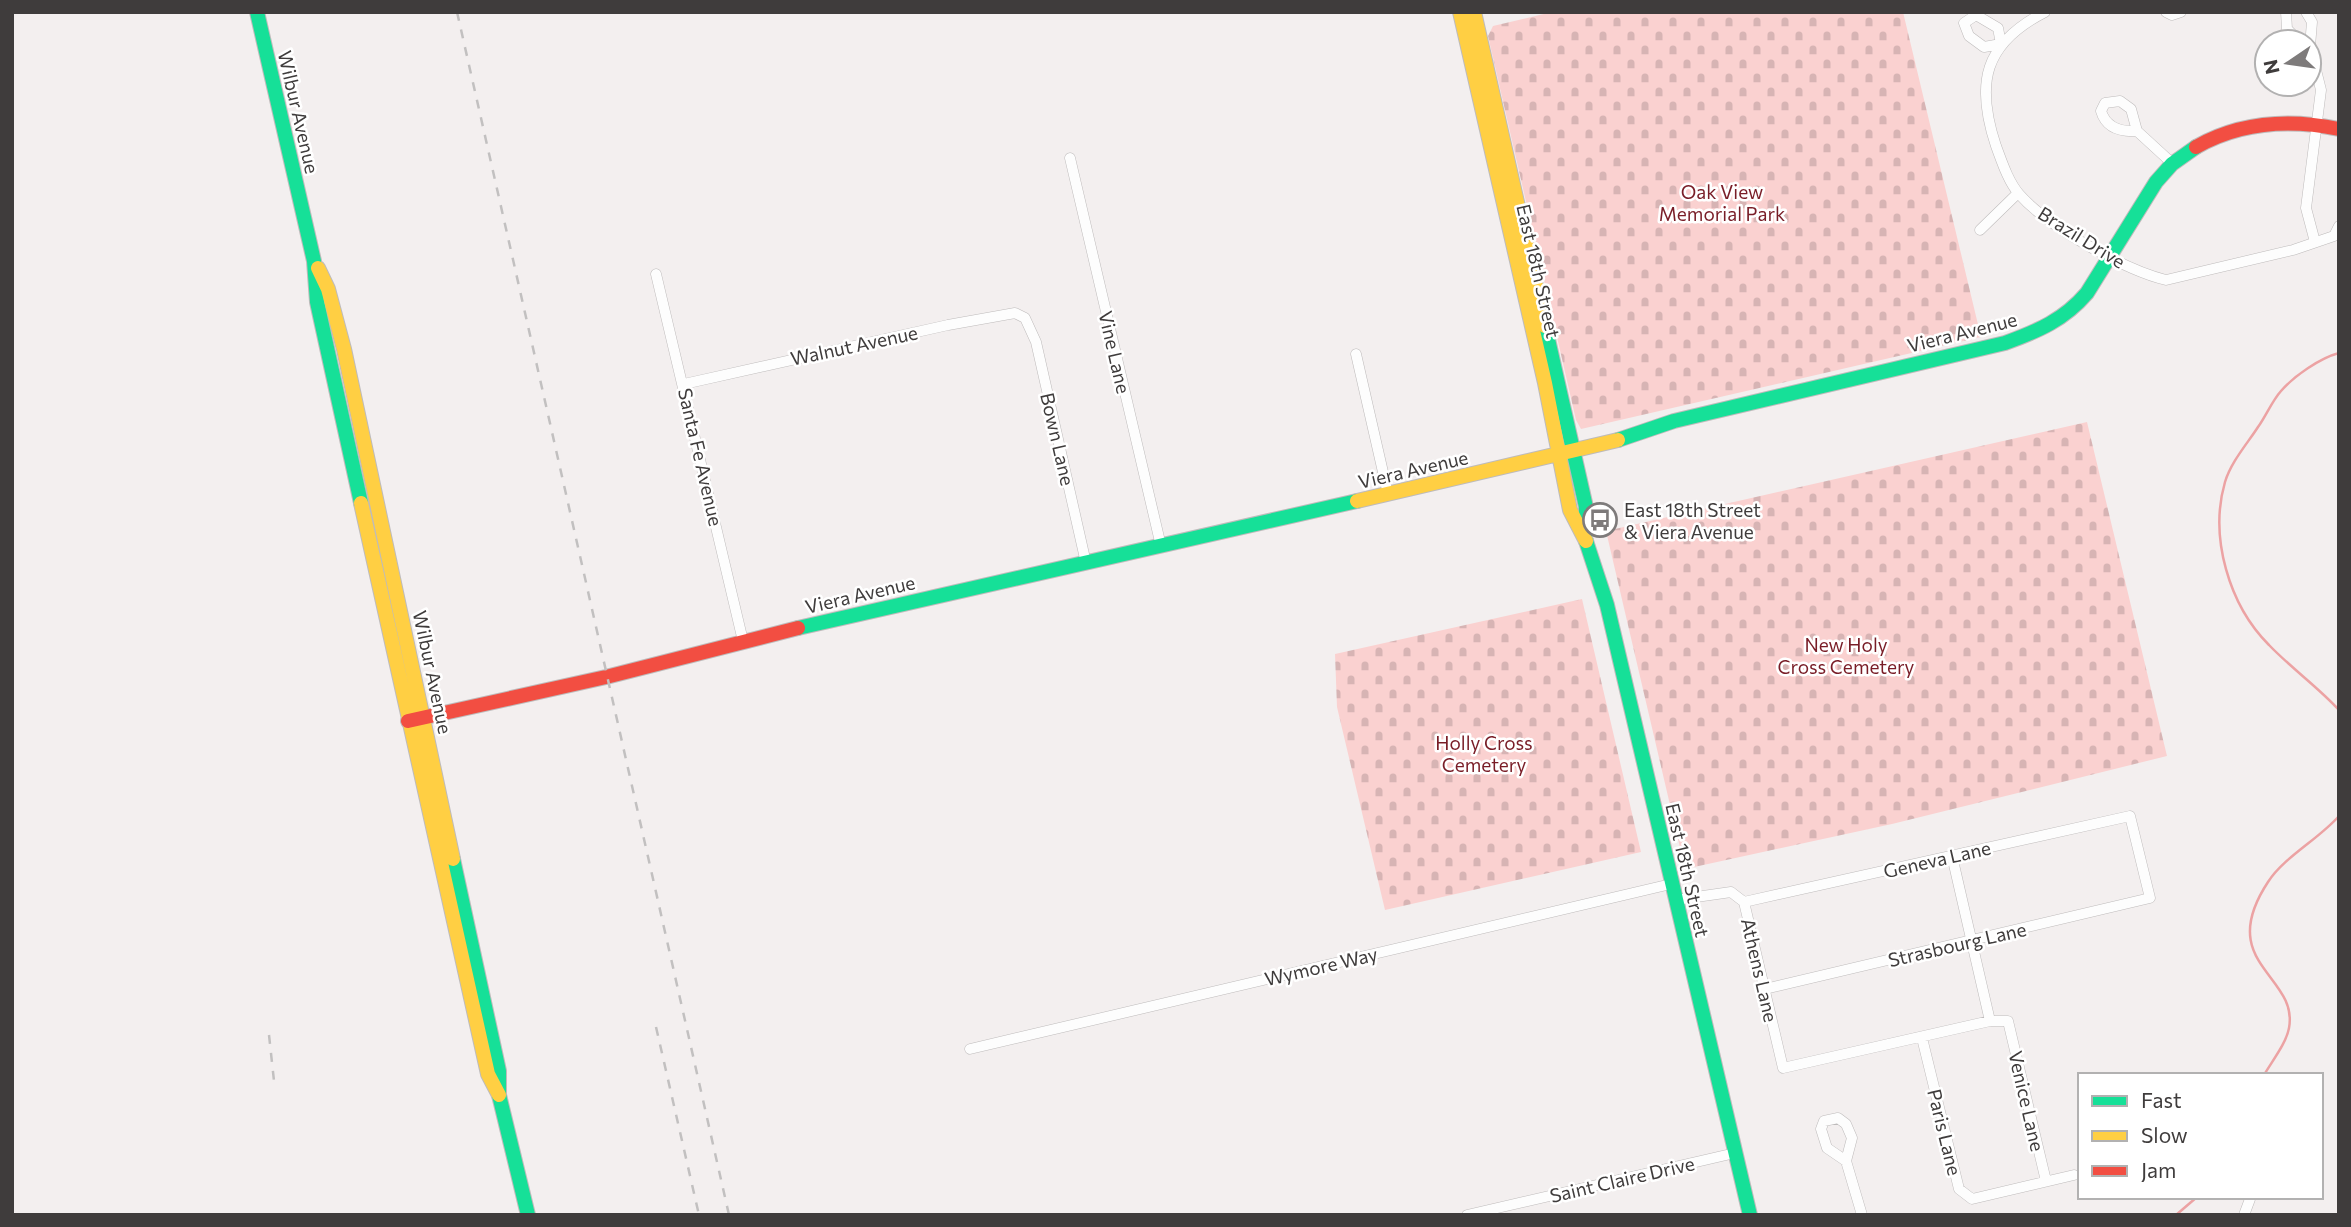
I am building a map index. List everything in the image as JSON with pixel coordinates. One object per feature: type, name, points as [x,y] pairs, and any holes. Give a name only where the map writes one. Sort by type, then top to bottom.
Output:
[{"type":"main road","name":"Wilbur Avenue","points":[[257,12],[314,261],[317,302],[352,459],[415,719]]},
{"type":"main road","name":"East 18th Street","points":[[1470,14],[1574,451],[1586,506],[1585,536]]},
{"type":"main road","name":"East 18th Street","points":[[1470,14],[1570,510],[1585,536],[1607,605],[1750,1215]]},
{"type":"main road","name":"Viera Avenue","points":[[415,719],[606,677],[743,641],[1607,444],[1674,421],[2005,343],[2034,333],[2064,317],[2090,289],[2150,191],[2173,164],[2206,142],[2239,129],[2284,121],[2318,123],[2339,129]]},
{"type":"main road","name":"Wilbur Avenue","points":[[314,261],[328,289],[338,325],[367,457],[415,719],[488,1074],[499,1095],[528,1215]]},
{"type":"main road","points":[[352,459],[367,457]]},
{"type":"street","name":"Brazil Drive","points":[[2045,12],[2017,26],[2001,44],[1988,67],[1985,99],[1991,131],[2003,166],[2018,193],[2040,213],[2110,257],[2146,275],[2166,280],[2293,250],[2337,234]]},
{"type":"street","points":[[2166,12],[2172,15],[2181,12]]},
{"type":"street","points":[[2315,242],[2306,208],[2320,98]]},
{"type":"street","points":[[2137,131],[2173,164]]},
{"type":"street","name":"Vine Lane","points":[[1070,158],[1161,547]]},
{"type":"street","points":[[1980,230],[2018,193]]},
{"type":"street","name":"Santa Fe Avenue","points":[[656,274],[743,641]]},
{"type":"street","name":"Walnut Avenue","points":[[684,384],[1004,313],[1025,318]]},
{"type":"street","name":"Bown Lane","points":[[1025,318],[1036,342],[1086,563]]},
{"type":"street","points":[[1356,354],[1388,494]]},
{"type":"street","name":"Geneva Lane","points":[[1744,902],[2130,816],[2150,898]]},
{"type":"street","points":[[1922,1038],[1990,1021],[1952,856]]},
{"type":"street","name":"Wymore Way","points":[[970,1049],[1671,884]]},
{"type":"street","name":"Athens Lane","points":[[1675,900],[1731,892],[1744,902],[1783,1068],[1922,1038]]},
{"type":"street","name":"Strasbourg Lane","points":[[1765,989],[2150,898]]},
{"type":"street","name":"Venice Lane","points":[[1990,1021],[2008,1021],[2046,1181]]},
{"type":"street","name":"Paris Lane","points":[[1922,1038],[1959,1189],[1972,1199],[2074,1175]]},
{"type":"street","name":"Saint Claire Drive","points":[[1467,1215],[1735,1153]]},
{"type":"street","points":[[1846,1161],[1862,1215]]},
{"type":"street","points":[[2244,1215],[2250,1199]]},
{"type":"green space","name":"Oak View Memorial Park","points":[[1552,12],[1903,12],[1981,337],[1581,429],[1576,420],[1488,36],[1493,26]]},
{"type":"green space","name":"New Holy Cross Cemetery","points":[[2087,422],[2167,756],[1892,824],[1685,869],[1606,531]]},
{"type":"green space","name":"Holly Cross Cemetery","points":[[1582,599],[1641,852],[1385,910],[1337,707],[1335,654]]},
{"type":"waterway","points":[[2339,353],[2300,374],[2286,385],[2275,399],[2228,475],[2221,503],[2220,525],[2221,547],[2233,590],[2255,629],[2286,662],[2339,710]]},
{"type":"waterway","points":[[2265,1073],[2287,1034],[2289,1010],[2254,950],[2250,932],[2254,910],[2275,873],[2339,816]]},
{"type":"waterway","points":[[2176,1215],[2195,1199]]},
{"type":"railway","points":[[457,12],[729,1215]]},
{"type":"railway","points":[[656,1027],[699,1215]]},
{"type":"railway","points":[[269,1035],[274,1081]]},
{"type":"traffic: fast","points":[[257,12],[314,261],[317,302],[361,503]]},
{"type":"traffic: fast","points":[[1618,440],[1674,421],[2005,343],[2039,329],[2060,318],[2087,293],[2156,182],[2172,164],[2196,147]]},
{"type":"traffic: fast","points":[[1545,326],[1586,507],[1585,534]]},
{"type":"traffic: fast","points":[[798,628],[1357,501]]},
{"type":"traffic: fast","points":[[1586,541],[1607,605],[1750,1215]]},
{"type":"traffic: fast","points":[[453,859],[499,1071],[499,1095],[528,1215]]},
{"type":"traffic: slow","points":[[1460,12],[1545,383],[1570,510],[1586,541]]},
{"type":"traffic: slow","points":[[1474,12],[1545,326]]},
{"type":"traffic: slow","points":[[318,268],[328,289],[344,349],[453,859]]},
{"type":"traffic: slow","points":[[1357,501],[1618,440]]},
{"type":"traffic: slow","points":[[361,503],[488,1074],[499,1095]]},
{"type":"traffic: jam","points":[[2196,147],[2230,132],[2266,125],[2302,124],[2339,129]]},
{"type":"traffic: jam","points":[[408,721],[606,677],[798,628]]},
{"type":"place","name":"East 18th Street & Viera Avenue","points":[[1600,520]]}]
